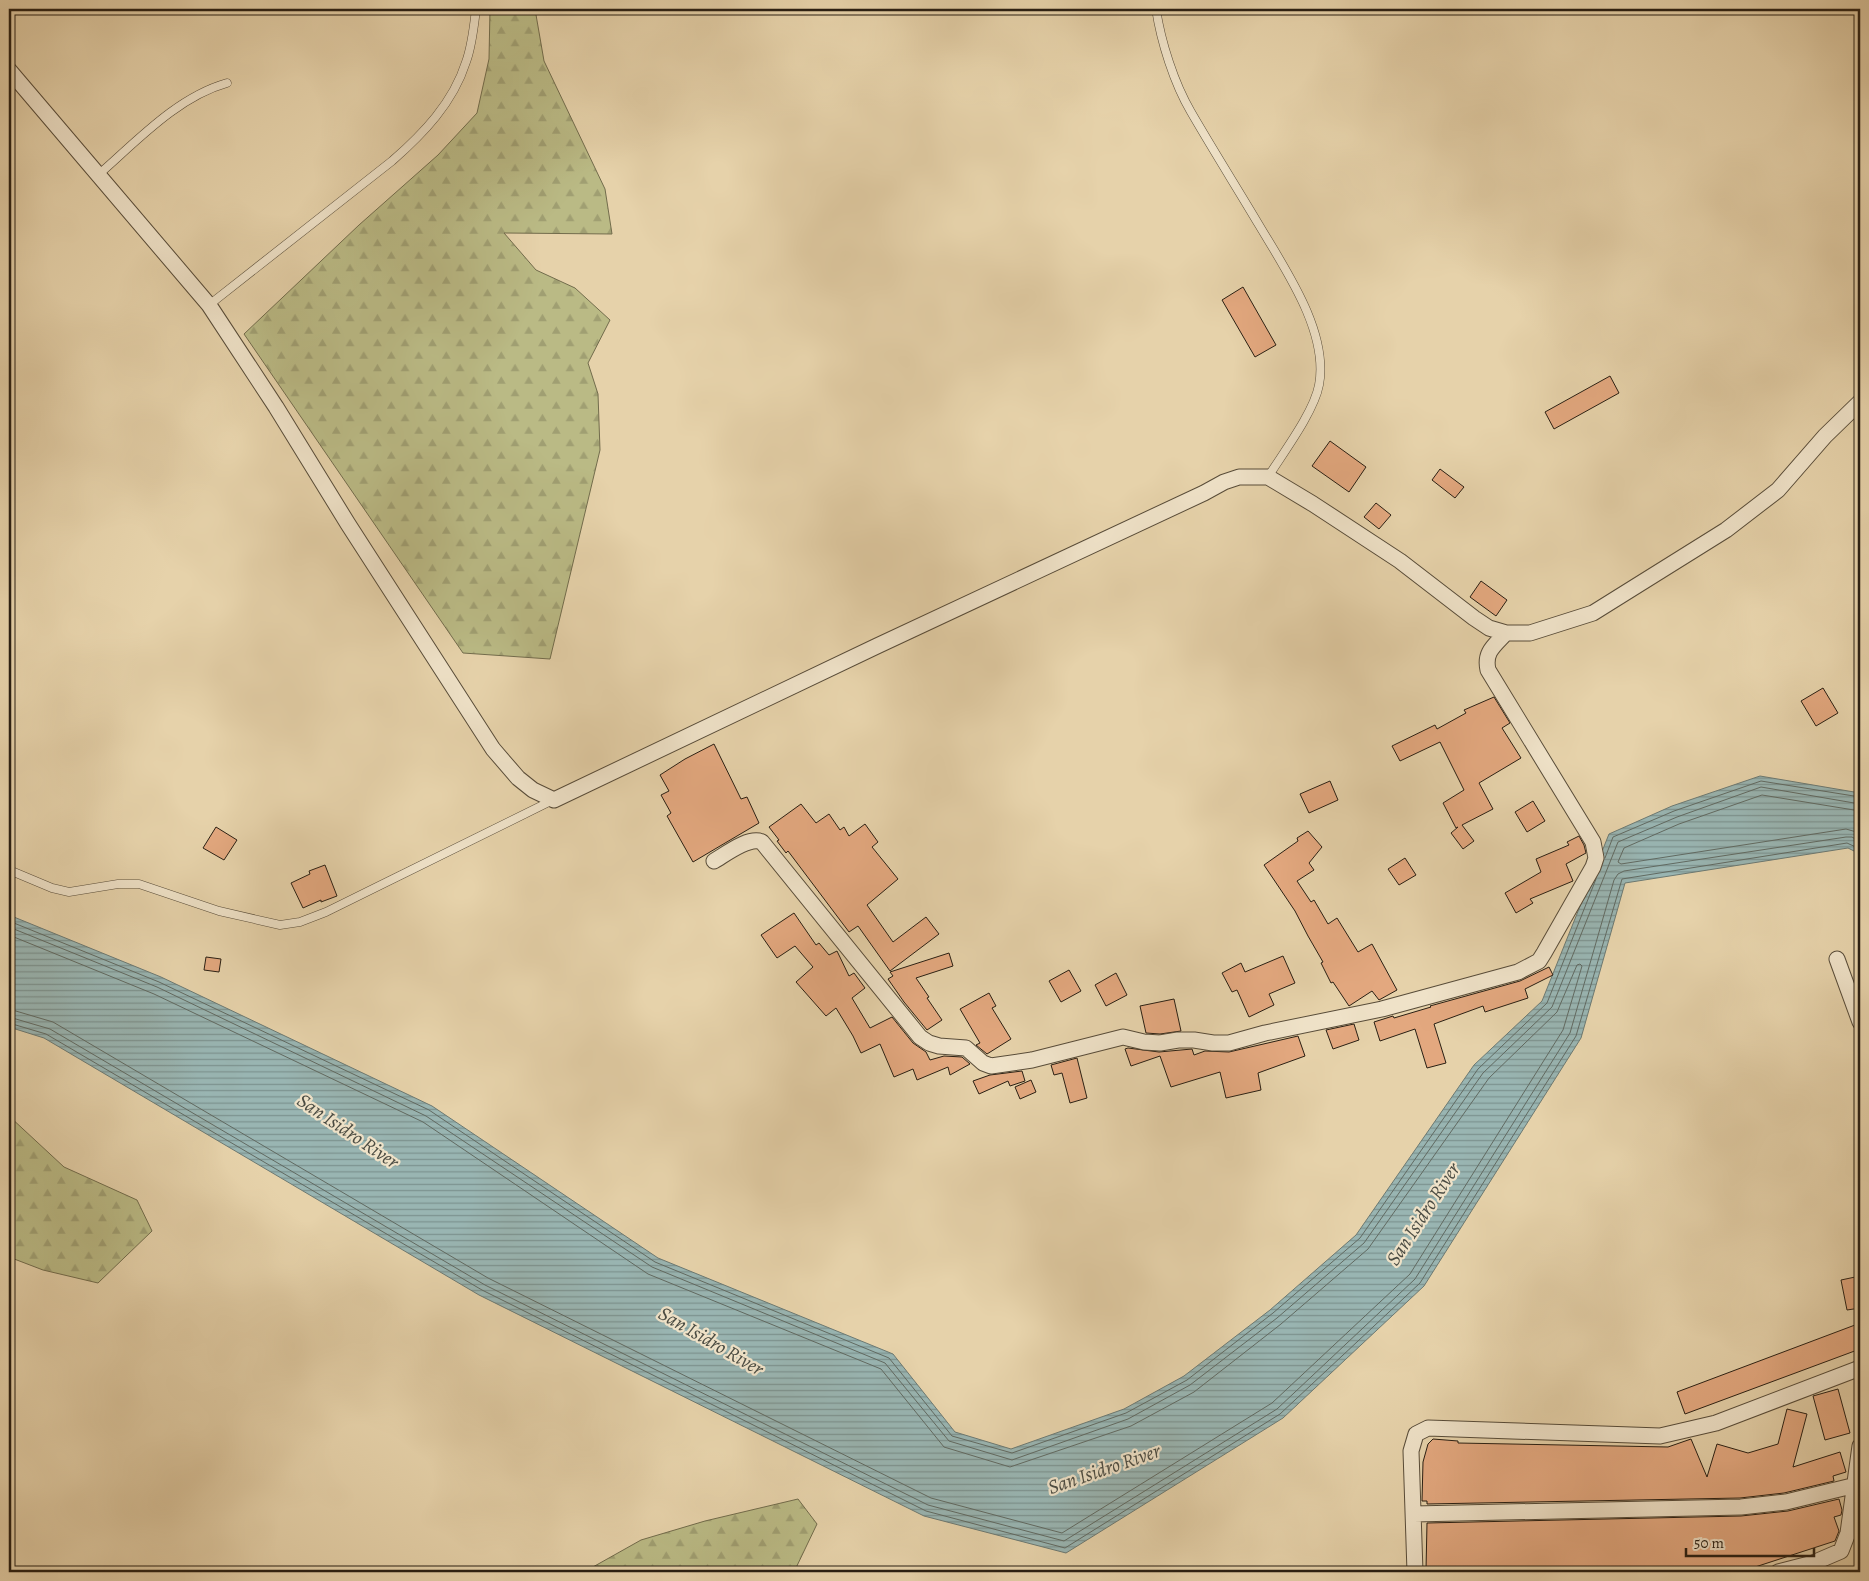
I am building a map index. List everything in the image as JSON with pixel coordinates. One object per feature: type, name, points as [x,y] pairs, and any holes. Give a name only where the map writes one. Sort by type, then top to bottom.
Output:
[{"type":"street","points":[[9,70],[209,306],[276,407],[348,524],[494,749],[518,778],[533,790],[554,800],[1224,482],[1240,477],[1268,477],[1313,504],[1400,561],[1489,628],[1506,633],[1530,634],[1593,613],[1726,530],[1778,490],[1825,436],[1860,402]]},
{"type":"street","points":[[714,860],[749,841],[756,839],[762,842],[920,1037],[928,1043],[939,1046],[966,1048],[984,1063],[991,1066],[1032,1060],[1123,1037],[1144,1042],[1160,1043],[1186,1040],[1229,1043],[1265,1033],[1382,1009],[1518,972],[1539,960],[1544,953],[1593,867],[1596,858],[1593,842],[1488,670],[1487,654],[1506,633]]},
{"type":"street","points":[[1837,959],[1860,1022]]},
{"type":"street","points":[[1415,1572],[1411,1451],[1416,1434],[1428,1428],[1660,1436],[1716,1423],[1860,1368]]},
{"type":"street","points":[[1778,1572],[1813,1563],[1841,1551],[1848,1533],[1860,1446]]},
{"type":"street","points":[[1414,1514],[1741,1506],[1786,1502],[1856,1485]]},
{"type":"lane","points":[[209,306],[392,161],[415,141],[438,116],[452,93],[466,63],[476,9]]},
{"type":"lane","points":[[1156,9],[1164,46],[1190,110],[1285,269],[1305,309],[1320,361],[1319,386],[1311,408],[1268,477]]},
{"type":"lane","points":[[98,175],[183,102],[204,91],[227,83]]},
{"type":"lane","points":[[9,870],[52,888],[69,892],[118,884],[139,884],[219,911],[280,925],[300,922],[326,912],[554,800]]},
{"type":"green space","points":[[490,9],[535,9],[544,61],[605,189],[612,234],[504,233],[536,270],[575,288],[610,320],[588,363],[598,394],[600,450],[550,659],[463,653],[244,334],[359,225],[438,155],[477,113],[489,59]]},
{"type":"green space","points":[[9,1116],[64,1167],[137,1200],[152,1231],[98,1283],[43,1270],[9,1257]]},
{"type":"green space","points":[[798,1499],[817,1524],[794,1572],[584,1572],[641,1540],[705,1521]]},
{"type":"water","name":"San Isidro River","points":[[1760,776],[1860,793],[1860,854],[1848,848],[1625,883],[1581,1038],[1424,1286],[1283,1418],[1066,1553],[924,1516],[479,1295],[44,1038],[9,1027],[9,915],[161,977],[432,1106],[658,1258],[893,1354],[955,1432],[1011,1449],[1124,1409],[1184,1376],[1270,1310],[1356,1235],[1474,1065],[1542,1001],[1609,834],[1672,806]]},
{"type":"building","points":[[1243,287],[1276,345],[1255,357],[1222,300]]},
{"type":"building","points":[[1610,376],[1619,393],[1554,429],[1545,412]]},
{"type":"building","points":[[1330,441],[1366,467],[1349,492],[1312,466]]},
{"type":"building","points":[[1440,469],[1464,487],[1455,498],[1432,480]]},
{"type":"building","points":[[1376,503],[1391,515],[1379,529],[1364,517]]},
{"type":"building","points":[[1481,581],[1507,600],[1496,616],[1470,597]]},
{"type":"building","points":[[1823,688],[1838,713],[1816,726],[1801,701]]},
{"type":"building","points":[[1494,697],[1510,723],[1502,728],[1521,758],[1479,783],[1493,809],[1462,825],[1474,841],[1463,849],[1451,833],[1458,827],[1456,828],[1443,803],[1464,790],[1440,742],[1400,761],[1392,746],[1435,725],[1437,729],[1466,713],[1464,710]]},
{"type":"building","points":[[714,744],[741,799],[747,797],[759,823],[693,862],[667,816],[671,813],[661,795],[669,791],[660,775]]},
{"type":"building","points":[[1330,781],[1338,800],[1309,813],[1300,794]]},
{"type":"building","points":[[1533,801],[1545,821],[1527,832],[1515,812]]},
{"type":"building","points":[[801,804],[816,823],[829,814],[840,830],[844,827],[849,836],[865,824],[878,842],[872,847],[898,879],[867,905],[893,942],[926,917],[939,934],[890,971],[858,926],[849,932],[788,851],[786,853],[769,827]]},
{"type":"building","points":[[216,827],[237,840],[224,860],[203,848]]},
{"type":"building","points":[[1308,831],[1322,847],[1309,863],[1314,870],[1297,881],[1311,902],[1314,900],[1328,924],[1337,918],[1358,952],[1372,944],[1397,990],[1379,1000],[1372,991],[1349,1006],[1333,982],[1331,983],[1321,963],[1323,962],[1295,911],[1264,865],[1298,841],[1297,838]]},
{"type":"building","points":[[1579,836],[1586,853],[1566,864],[1573,881],[1530,899],[1533,903],[1516,913],[1505,893],[1541,872],[1536,859],[1569,845],[1567,842]]},
{"type":"building","points":[[1405,858],[1416,875],[1399,885],[1388,869]]},
{"type":"building","points":[[325,865],[337,896],[321,902],[321,900],[303,908],[291,883],[310,874],[309,871]]},
{"type":"building","points":[[794,913],[816,945],[819,943],[829,955],[837,951],[849,976],[854,973],[865,988],[852,998],[870,1028],[892,1017],[913,1043],[926,1052],[930,1060],[944,1056],[962,1057],[970,1064],[950,1075],[948,1067],[917,1080],[913,1069],[894,1077],[880,1044],[861,1053],[836,1008],[826,1016],[796,982],[813,967],[795,946],[777,958],[761,935]]},
{"type":"building","points":[[949,953],[953,966],[916,978],[942,1020],[927,1030],[888,979],[893,976],[890,972]]},
{"type":"building","points":[[1283,956],[1295,983],[1269,994],[1274,1005],[1249,1017],[1237,990],[1232,992],[1222,973],[1241,963],[1245,972]]},
{"type":"building","points":[[206,957],[221,959],[219,972],[204,970]]},
{"type":"building","points":[[1549,967],[1553,975],[1525,989],[1528,998],[1485,1012],[1483,1006],[1434,1024],[1446,1063],[1427,1068],[1415,1029],[1380,1041],[1374,1022],[1393,1016],[1394,1018],[1520,981]]},
{"type":"building","points":[[1069,970],[1081,991],[1061,1002],[1049,981]]},
{"type":"building","points":[[1116,973],[1127,995],[1106,1006],[1095,985]]},
{"type":"building","points":[[989,993],[996,1006],[992,1008],[1011,1039],[987,1054],[976,1045],[980,1043],[960,1009]]},
{"type":"building","points":[[1174,999],[1181,1031],[1160,1034],[1146,1033],[1140,1006]]},
{"type":"building","points":[[1354,1024],[1359,1040],[1333,1049],[1326,1030]]},
{"type":"building","points":[[1298,1036],[1305,1056],[1258,1073],[1261,1090],[1226,1098],[1220,1072],[1171,1087],[1160,1056],[1131,1066],[1125,1049],[1159,1052],[1192,1049],[1194,1055],[1205,1051],[1229,1052]]},
{"type":"building","points":[[1077,1058],[1087,1098],[1070,1103],[1062,1073],[1054,1075],[1051,1065]]},
{"type":"building","points":[[1022,1071],[1025,1081],[1010,1086],[1008,1081],[979,1094],[973,1081],[990,1075]]},
{"type":"building","points":[[1031,1080],[1036,1092],[1020,1099],[1015,1087]]},
{"type":"building","points":[[1860,1276],[1860,1308],[1847,1310],[1841,1280]]},
{"type":"building","points":[[1855,1325],[1860,1339],[1860,1349],[1685,1414],[1677,1392]]},
{"type":"building","points":[[1838,1389],[1850,1433],[1825,1440],[1813,1396]]},
{"type":"building","points":[[1787,1409],[1807,1414],[1793,1467],[1840,1452],[1846,1472],[1833,1476],[1834,1481],[1784,1493],[1740,1498],[1427,1504],[1427,1501],[1422,1501],[1423,1462],[1428,1444],[1433,1439],[1458,1441],[1458,1443],[1668,1447],[1691,1439],[1707,1477],[1717,1444],[1748,1453],[1778,1444]]},
{"type":"building","points":[[1839,1499],[1842,1510],[1841,1515],[1834,1517],[1839,1531],[1835,1541],[1749,1569],[1426,1570],[1427,1523],[1741,1516],[1788,1511]]}]
